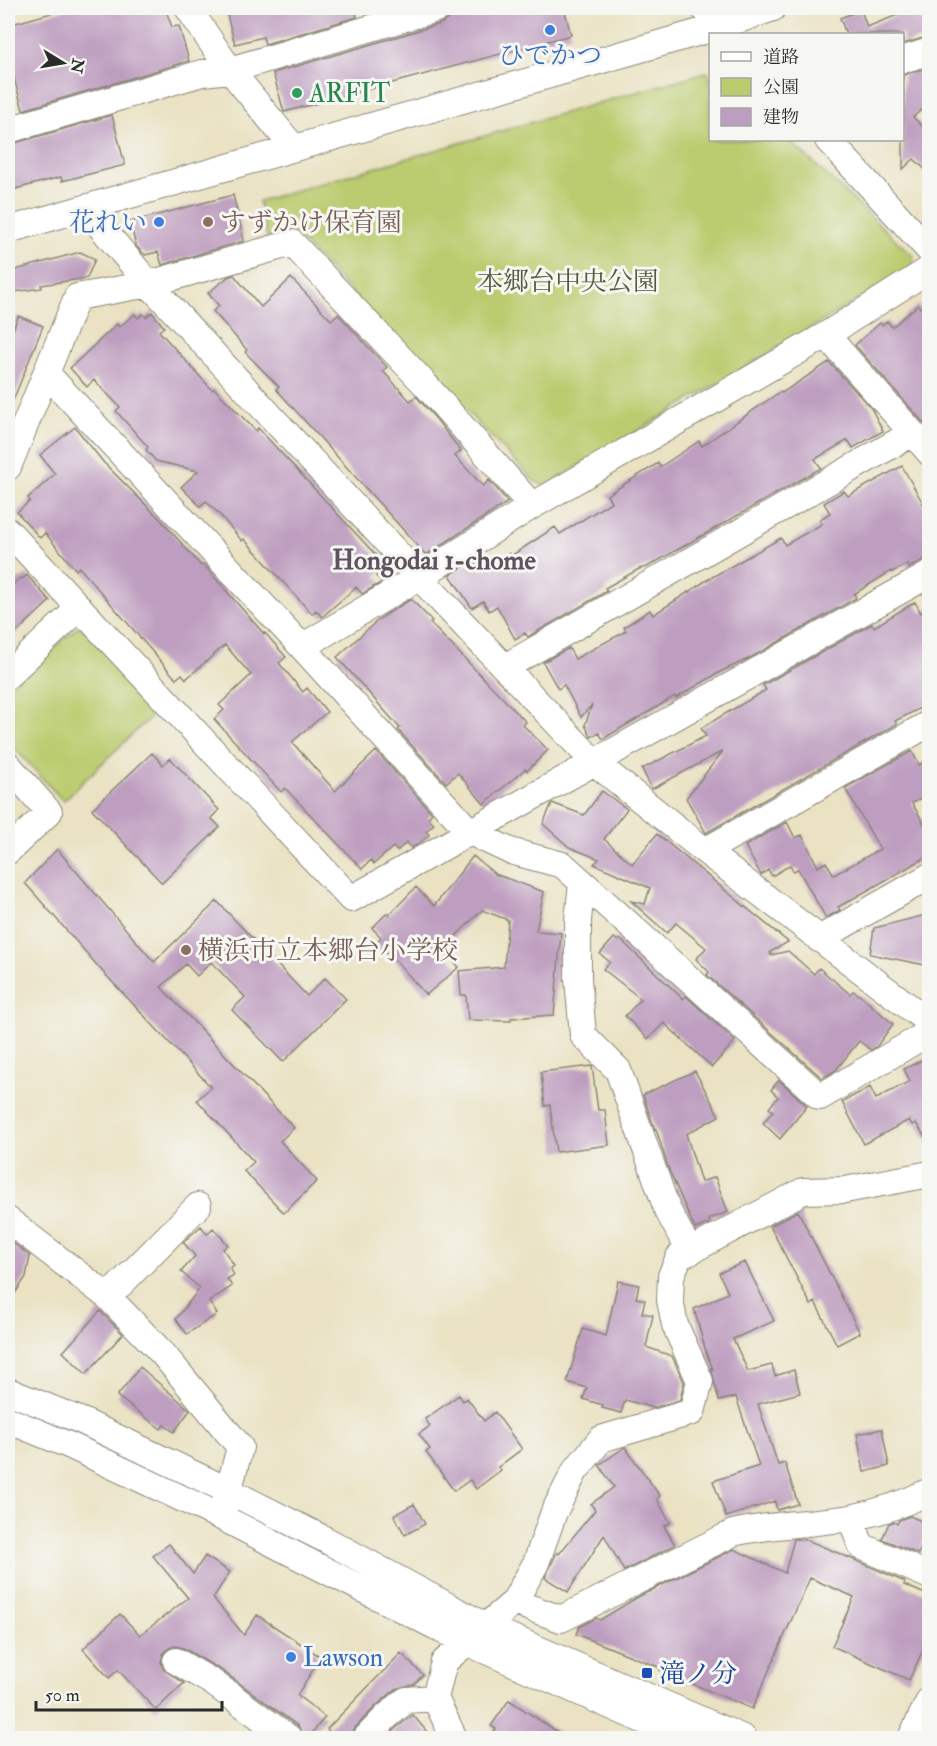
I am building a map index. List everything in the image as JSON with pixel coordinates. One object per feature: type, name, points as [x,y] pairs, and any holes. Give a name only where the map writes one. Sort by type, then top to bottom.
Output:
[{"type":"street","points":[[188,8],[230,70],[293,147]]},
{"type":"street","points":[[8,130],[202,73],[230,70],[440,8]]},
{"type":"street","points":[[8,230],[773,8]]},
{"type":"street","points":[[904,60],[930,51]]},
{"type":"street","points":[[829,141],[930,251]]},
{"type":"street","points":[[85,208],[149,284],[419,577],[594,762],[705,851],[930,1023]]},
{"type":"street","points":[[8,467],[77,297],[149,284],[291,243],[423,382],[532,506]]},
{"type":"street","points":[[302,647],[532,506],[826,335],[930,269]]},
{"type":"street","points":[[826,335],[930,453]]},
{"type":"street","points":[[46,374],[302,647],[470,832],[510,851],[563,865],[820,1097],[930,1032]]},
{"type":"street","points":[[505,667],[911,434]]},
{"type":"street","points":[[8,531],[351,899],[930,574]]},
{"type":"street","points":[[8,675],[79,608]]},
{"type":"street","points":[[705,851],[930,723]]},
{"type":"street","points":[[8,765],[49,812],[8,851]]},
{"type":"street","points":[[819,939],[930,876]]},
{"type":"street","points":[[582,883],[578,920],[578,979],[584,1035],[618,1070],[667,1209],[690,1252]]},
{"type":"street","points":[[454,1738],[435,1698],[444,1662],[514,1602],[536,1563],[554,1512],[575,1471],[601,1439],[692,1412],[700,1381],[675,1325],[670,1300],[671,1276],[679,1257],[803,1191],[845,1190],[930,1174]]},
{"type":"street","points":[[108,1296],[198,1206]]},
{"type":"street","points":[[8,1220],[108,1296],[163,1354],[240,1447],[220,1517]]},
{"type":"street","points":[[8,1390],[82,1421],[336,1545],[476,1634],[743,1738]]},
{"type":"street","points":[[8,1420],[71,1446],[476,1634],[683,1738]]},
{"type":"street","points":[[514,1602],[561,1619],[733,1533],[758,1527],[851,1518],[912,1500],[929,1491]]},
{"type":"street","points":[[851,1518],[861,1546],[930,1576]]},
{"type":"street","points":[[176,1661],[212,1682],[289,1738]]},
{"type":"street","points":[[366,1738],[406,1700],[435,1698]]},
{"type":"street","points":[[911,1738],[929,1699]]},
{"type":"green space","name":"本郷台中央公園","points":[[706,72],[709,74],[709,141],[790,141],[913,256],[912,268],[545,486],[534,481],[296,235],[267,237],[259,201]]},
{"type":"green space","points":[[79,626],[163,705],[63,801],[8,741],[8,688]]},
{"type":"building","points":[[70,8],[165,8],[172,27],[179,26],[189,61],[23,110],[8,57],[8,25]]},
{"type":"building","points":[[225,8],[355,8],[357,17],[265,44],[263,37],[235,44]]},
{"type":"building","points":[[488,8],[564,8],[571,35],[284,112],[273,73],[440,24],[451,17]]},
{"type":"building","points":[[920,8],[930,36],[904,44],[904,33],[846,33],[840,18],[861,10],[867,27]]},
{"type":"building","points":[[930,67],[930,103],[913,117],[930,134],[930,174],[914,159],[903,169],[904,75]]},
{"type":"building","points":[[112,115],[125,165],[62,181],[61,177],[8,191],[8,145]]},
{"type":"building","points":[[233,195],[244,241],[162,265],[158,252],[145,255],[136,246],[130,222]]},
{"type":"building","points":[[80,252],[95,259],[87,278],[8,293],[8,272]]},
{"type":"building","points":[[234,275],[261,307],[291,278],[331,320],[338,314],[387,367],[383,371],[410,401],[416,396],[436,419],[461,451],[455,456],[483,486],[489,480],[508,502],[426,555],[276,389],[279,387],[245,352],[247,350],[213,311],[219,306],[208,293]]},
{"type":"building","points":[[918,305],[930,318],[930,430],[855,345],[880,323],[882,325],[887,321],[892,327]]},
{"type":"building","points":[[152,312],[164,327],[159,331],[212,390],[214,388],[256,431],[258,428],[386,566],[376,576],[382,582],[362,594],[356,587],[322,617],[316,610],[312,614],[206,501],[200,506],[181,487],[198,471],[156,461],[146,450],[148,447],[116,411],[120,407],[94,380],[87,387],[70,368],[117,324],[119,327],[135,314],[138,318],[143,314],[146,317]]},
{"type":"building","points":[[18,316],[43,326],[8,413],[8,344]]},
{"type":"building","points":[[829,362],[871,408],[883,431],[853,448],[848,440],[815,459],[821,468],[647,567],[605,588],[607,591],[528,637],[525,633],[515,639],[497,606],[489,611],[483,601],[472,608],[450,575],[474,560],[481,571],[510,553],[511,556],[555,527],[560,534],[611,502],[607,495],[658,463],[660,467],[699,441],[702,446],[781,391],[782,393]]},
{"type":"building","points":[[75,427],[104,463],[163,522],[201,566],[203,564],[265,633],[286,657],[279,663],[303,692],[307,688],[327,712],[292,742],[335,791],[376,751],[432,813],[428,818],[434,824],[426,831],[429,835],[420,843],[411,848],[407,842],[397,851],[393,847],[374,864],[371,860],[362,869],[285,788],[281,792],[214,719],[224,710],[219,705],[251,675],[225,645],[186,679],[182,674],[176,679],[79,567],[76,570],[45,533],[40,538],[17,512],[30,501],[28,498],[55,474],[40,455]]},
{"type":"building","points":[[902,466],[930,516],[930,556],[909,568],[907,564],[891,571],[854,594],[856,598],[750,658],[720,672],[676,698],[675,696],[603,739],[599,733],[591,737],[585,725],[592,705],[581,717],[564,685],[558,689],[543,662],[569,648],[575,659],[626,631],[624,627],[650,610],[653,615],[707,580],[781,538],[785,545],[822,524],[819,520],[830,513],[824,503],[844,491],[848,496]]},
{"type":"building","points":[[27,575],[50,601],[8,640],[8,589]]},
{"type":"building","points":[[411,599],[432,621],[430,623],[526,722],[523,725],[548,750],[527,771],[525,769],[484,804],[458,773],[446,783],[337,657],[379,619]]},
{"type":"building","points":[[915,602],[921,613],[930,608],[930,703],[895,721],[897,724],[706,833],[686,798],[723,751],[652,789],[642,769],[706,736],[701,728],[766,690],[763,685],[872,624],[874,627]]},
{"type":"building","points":[[912,751],[919,765],[930,759],[930,794],[912,803],[930,834],[930,855],[838,907],[840,910],[826,918],[798,869],[793,871],[790,865],[772,876],[768,870],[761,875],[745,846],[787,822],[795,838],[802,835],[818,867],[826,862],[834,875],[880,849],[845,788]]},
{"type":"building","points":[[152,753],[163,765],[170,758],[219,810],[211,818],[220,827],[162,883],[92,809]]},
{"type":"building","points":[[602,791],[627,809],[604,839],[632,864],[657,834],[788,942],[770,952],[771,955],[788,951],[814,974],[819,968],[850,994],[853,991],[862,997],[893,1024],[877,1046],[871,1050],[859,1041],[835,1071],[822,1078],[707,975],[709,972],[696,959],[706,948],[676,923],[667,933],[631,901],[645,904],[650,888],[594,864],[599,859],[569,847],[543,824],[552,803],[584,815]]},
{"type":"building","points":[[57,849],[154,962],[217,901],[307,996],[325,978],[346,999],[283,1062],[232,1010],[245,997],[211,962],[197,976],[186,964],[161,987],[294,1128],[280,1141],[317,1181],[284,1213],[244,1171],[254,1162],[197,1100],[211,1087],[103,972],[25,883]]},
{"type":"building","points":[[473,856],[495,874],[544,892],[536,931],[561,933],[554,1015],[511,1018],[511,1021],[468,1020],[466,995],[461,995],[459,971],[504,967],[508,920],[482,910],[442,950],[459,967],[426,995],[397,962],[376,943],[381,937],[372,928],[387,913],[389,915],[416,887],[434,906]]},
{"type":"building","points":[[930,914],[930,966],[870,954],[874,928]]},
{"type":"building","points":[[614,938],[618,941],[620,939],[683,999],[686,996],[735,1041],[712,1067],[664,1023],[648,1039],[625,1016],[641,999],[603,969],[610,962],[600,954]]},
{"type":"building","points":[[930,1056],[930,1145],[916,1123],[912,1125],[909,1120],[864,1144],[842,1102],[870,1087],[876,1099],[910,1081],[904,1069]]},
{"type":"building","points":[[592,1066],[598,1110],[605,1110],[609,1145],[556,1152],[550,1105],[545,1106],[541,1072]]},
{"type":"building","points":[[695,1071],[719,1116],[686,1134],[701,1182],[715,1177],[728,1212],[709,1219],[710,1223],[695,1229],[669,1170],[643,1095]]},
{"type":"building","points":[[779,1080],[807,1106],[780,1139],[763,1123],[773,1111],[769,1108],[778,1097],[771,1090]]},
{"type":"building","points":[[798,1211],[860,1333],[837,1345],[815,1302],[811,1305],[770,1226]]},
{"type":"building","points":[[201,1226],[207,1234],[213,1228],[228,1245],[223,1249],[234,1265],[230,1268],[234,1275],[227,1279],[232,1286],[209,1302],[217,1314],[187,1334],[176,1319],[200,1288],[181,1272],[195,1256],[183,1242]]},
{"type":"building","points":[[8,1239],[30,1256],[26,1277],[8,1304]]},
{"type":"building","points":[[745,1262],[774,1321],[733,1339],[748,1371],[772,1365],[775,1376],[794,1370],[800,1393],[758,1404],[778,1465],[785,1463],[798,1504],[777,1510],[775,1501],[726,1517],[713,1481],[759,1466],[736,1397],[719,1401],[711,1368],[713,1369],[694,1309],[728,1293],[719,1273]]},
{"type":"building","points":[[618,1281],[639,1285],[636,1298],[645,1300],[642,1313],[653,1315],[646,1347],[672,1356],[684,1382],[680,1400],[653,1408],[625,1400],[621,1413],[602,1408],[603,1405],[583,1399],[587,1388],[567,1382],[583,1329],[606,1336]]},
{"type":"building","points":[[100,1311],[123,1334],[86,1374],[63,1352]]},
{"type":"building","points":[[140,1367],[190,1410],[174,1432],[164,1425],[161,1429],[117,1396]]},
{"type":"building","points":[[459,1395],[463,1401],[467,1398],[484,1421],[495,1412],[522,1449],[498,1467],[501,1470],[476,1489],[470,1480],[454,1491],[426,1452],[430,1449],[419,1434],[430,1426],[425,1419]]},
{"type":"building","points":[[882,1429],[889,1466],[864,1472],[857,1434]]},
{"type":"building","points":[[625,1447],[660,1496],[657,1499],[670,1523],[664,1526],[675,1545],[624,1571],[604,1535],[568,1592],[545,1578],[557,1552],[559,1554],[595,1510],[591,1504],[614,1487],[599,1465]]},
{"type":"building","points":[[414,1504],[425,1524],[405,1535],[394,1515]]},
{"type":"building","points":[[910,1516],[930,1525],[918,1554],[882,1539],[889,1523],[897,1524],[899,1520]]},
{"type":"building","points":[[794,1539],[807,1540],[905,1582],[904,1585],[930,1596],[930,1635],[909,1680],[832,1646],[854,1597],[810,1578],[752,1709],[660,1670],[661,1668],[576,1634],[579,1627],[596,1618],[600,1620],[638,1597],[734,1549],[785,1573]]},
{"type":"building","points":[[169,1544],[193,1574],[205,1556],[230,1572],[213,1598],[244,1635],[257,1615],[321,1657],[297,1695],[325,1717],[308,1738],[303,1736],[298,1726],[221,1670],[183,1648],[175,1646],[163,1654],[161,1662],[163,1669],[184,1683],[156,1710],[118,1670],[109,1678],[83,1649],[120,1614],[140,1635],[188,1598],[153,1556]]},
{"type":"building","points":[[401,1653],[423,1675],[414,1684],[396,1689],[376,1706],[355,1728],[350,1738],[336,1738],[327,1729]]},
{"type":"building","points":[[509,1700],[567,1738],[490,1738],[496,1729],[491,1726]]},
{"type":"building","points":[[413,1715],[432,1738],[387,1737],[396,1728]]},
{"type":"place","name":"ひでかつ","points":[[550,30]]},
{"type":"place","name":"ARFIT","points":[[297,93]]},
{"type":"place","name":"花れい","points":[[159,222]]},
{"type":"place","name":"すずかけ保育園","points":[[208,222]]},
{"type":"place","name":"横浜市立本郷台小学校","points":[[186,950]]},
{"type":"place","name":"Lawson","points":[[291,1657]]},
{"type":"place","name":"滝ノ分","points":[[647,1673]]},
{"type":"district","name":"Hongodai 1-chome","points":[[434,560]]}]
